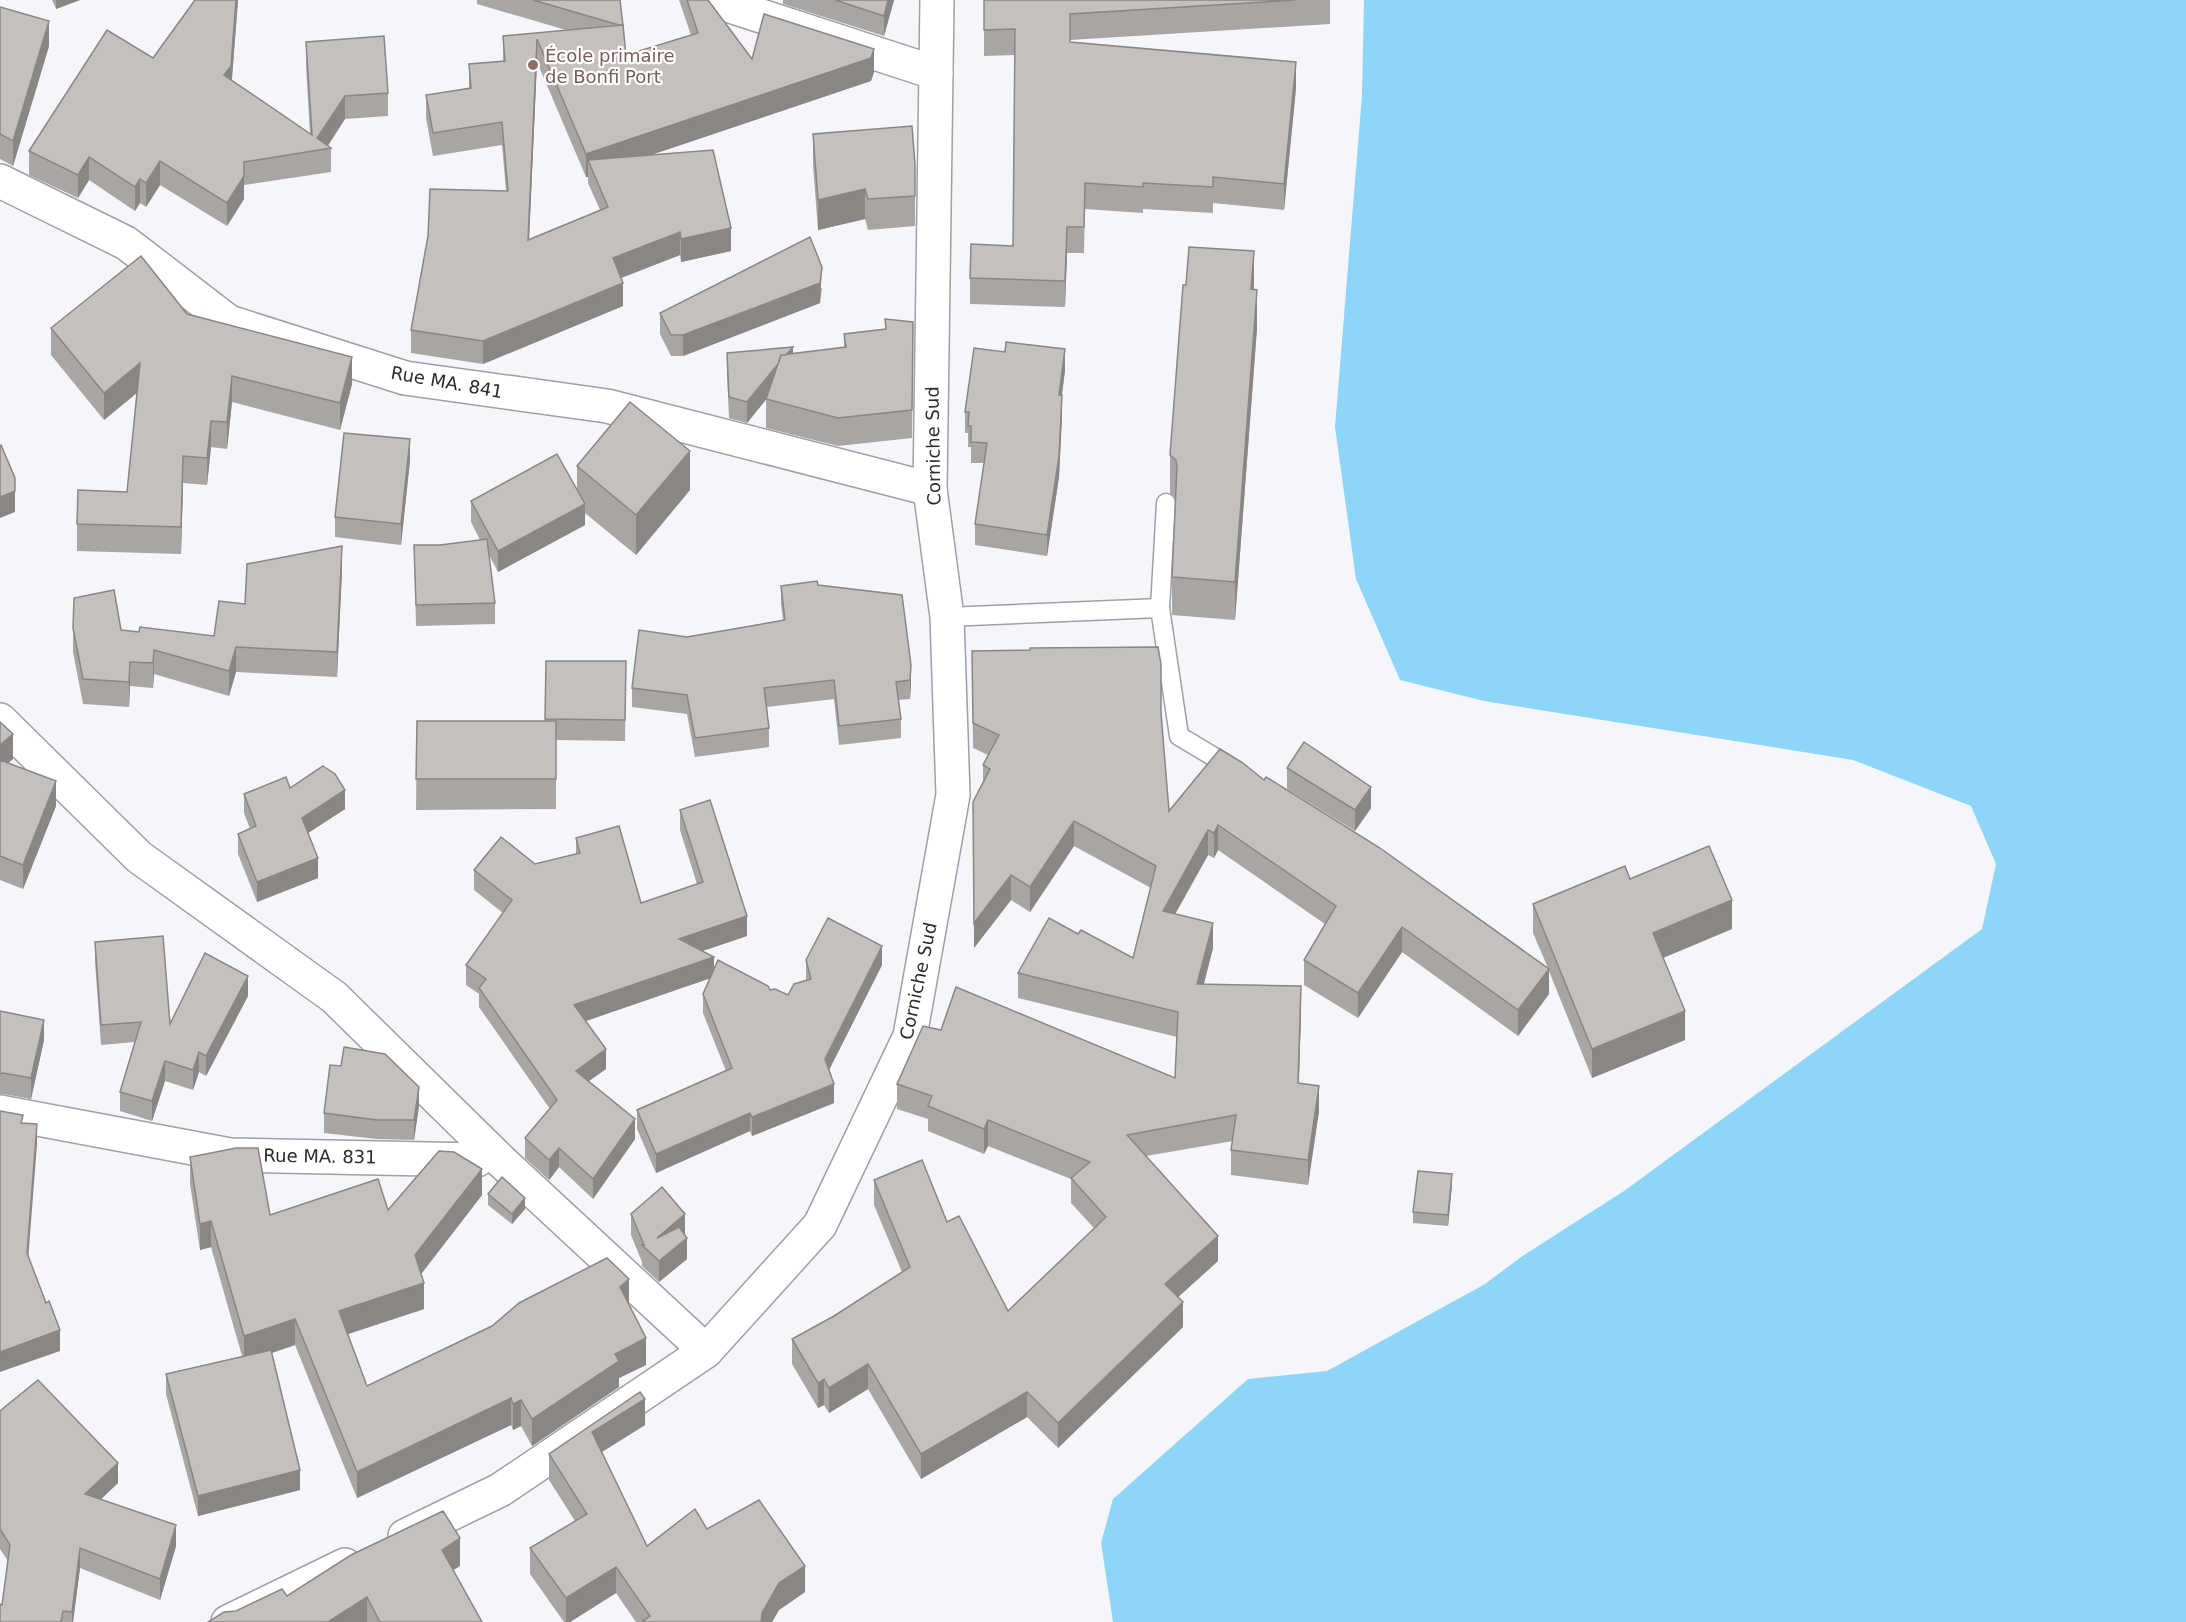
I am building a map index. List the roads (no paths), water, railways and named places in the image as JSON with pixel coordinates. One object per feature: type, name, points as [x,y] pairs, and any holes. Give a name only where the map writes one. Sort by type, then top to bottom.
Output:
[{"type":"street","points":[[712,0],[936,74]]},
{"type":"street","name":"Corniche Sud","points":[[228,1622],[500,1490],[706,1351],[820,1225],[909,1036],[953,795],[947,618],[930,489],[937,0]]},
{"type":"street","name":"Rue MA. 841","points":[[0,181],[126,243],[229,322],[405,378],[607,406],[930,489]]},
{"type":"street","points":[[0,720],[140,857],[334,998],[500,1160],[706,1351]]},
{"type":"street","name":"Rue MA. 831","points":[[0,1112],[231,1155],[500,1160]]},
{"type":"lane","points":[[1166,503],[1160,608],[1179,736],[1249,778]]},
{"type":"lane","points":[[947,618],[1160,608]]},
{"type":"water","points":[[1364,0],[2186,0],[2186,1622],[1113,1622],[1101,1543],[1113,1499],[1248,1379],[1327,1371],[1485,1284],[1521,1257],[1624,1191],[1982,929],[1996,864],[1971,806],[1853,760],[1484,701],[1400,680],[1356,579],[1335,427],[1362,95]]},
{"type":"place","name":"École primaire de Bonfi Port","points":[[533,65]]}]
